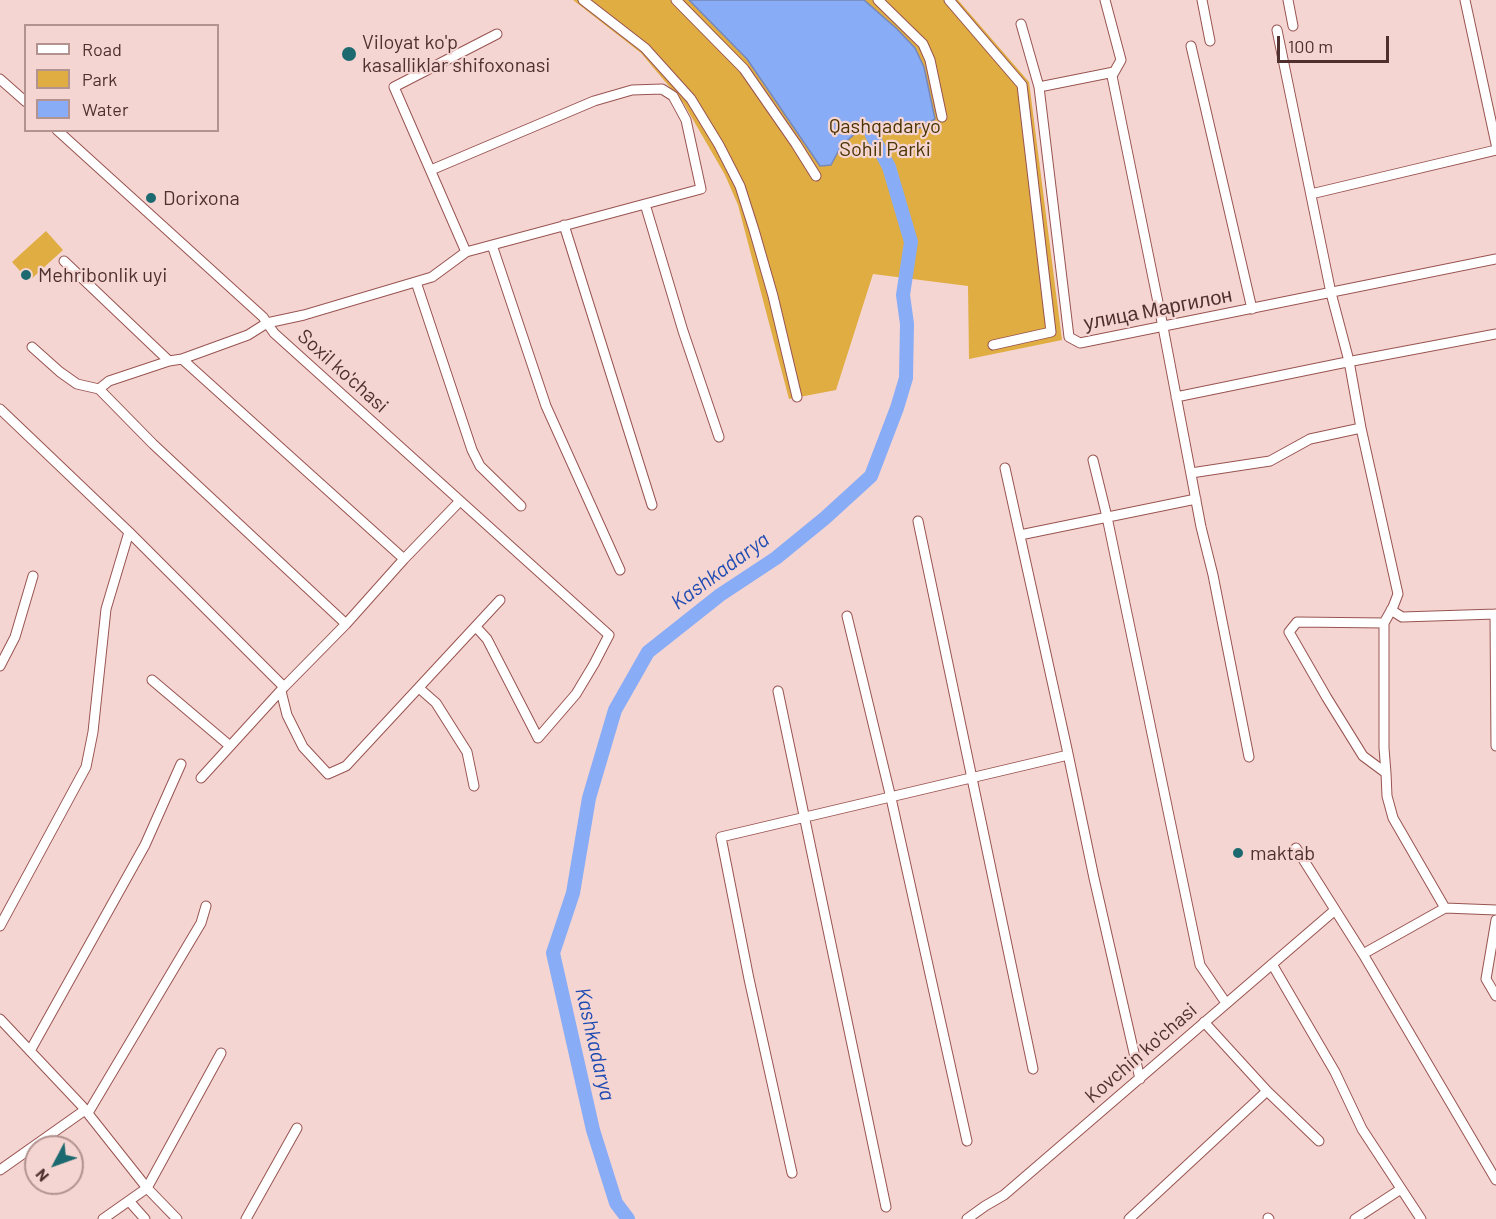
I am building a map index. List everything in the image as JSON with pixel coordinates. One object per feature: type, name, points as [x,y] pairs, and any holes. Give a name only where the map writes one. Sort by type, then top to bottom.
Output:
[{"type":"street","points":[[583,0],[645,48],[691,99],[719,145],[740,186],[754,230],[773,296],[797,397]]},
{"type":"street","points":[[676,0],[744,69],[816,176]]},
{"type":"street","points":[[878,0],[923,44],[930,60],[942,117]]},
{"type":"street","points":[[949,0],[1022,85],[1052,332],[993,345]]},
{"type":"street","points":[[1106,0],[1121,60],[1112,76],[1249,757]]},
{"type":"street","points":[[1202,0],[1210,41]]},
{"type":"street","points":[[1288,0],[1293,26]]},
{"type":"street","points":[[1465,0],[1496,144]]},
{"type":"street","name":"улица Маргилон","points":[[1021,24],[1038,87],[1069,337],[1080,343],[1496,259]]},
{"type":"street","points":[[1277,30],[1331,293],[1349,361],[1361,428],[1398,594],[1384,623],[1384,748],[1387,796],[1394,818],[1445,908]]},
{"type":"street","points":[[466,252],[394,87],[497,34]]},
{"type":"street","points":[[1191,46],[1252,309]]},
{"type":"street","points":[[1038,87],[1114,72]]},
{"type":"street","points":[[0,79],[24,100]]},
{"type":"street","points":[[99,389],[109,381],[182,359],[248,335],[267,323],[304,315],[432,277],[466,252],[701,189],[686,120],[673,96],[662,89],[632,90],[594,101],[430,170]]},
{"type":"street","name":"Soxil ko'chasi","points":[[59,132],[263,317],[274,333],[609,635],[576,694],[538,738],[487,639],[476,627]]},
{"type":"street","points":[[1311,194],[1496,150]]},
{"type":"street","points":[[645,204],[683,331],[719,437]]},
{"type":"street","points":[[564,225],[652,505]]},
{"type":"street","points":[[492,245],[546,406],[620,570]]},
{"type":"street","points":[[64,261],[169,362]]},
{"type":"street","points":[[416,282],[472,450],[480,466],[520,506]]},
{"type":"street","points":[[1176,397],[1349,361],[1496,334]]},
{"type":"street","points":[[32,347],[77,384],[99,389],[153,444],[346,624]]},
{"type":"street","points":[[182,359],[404,560]]},
{"type":"street","points":[[0,410],[129,532],[283,689],[287,715],[303,747],[328,774],[346,766],[500,600]]},
{"type":"street","points":[[1191,473],[1270,461],[1310,439],[1361,428]]},
{"type":"street","points":[[1094,460],[1200,965],[1226,1003]]},
{"type":"street","points":[[1005,468],[1140,1079]]},
{"type":"street","points":[[1020,535],[1196,499]]},
{"type":"street","points":[[201,778],[460,501]]},
{"type":"street","points":[[918,521],[1033,1069]]},
{"type":"street","points":[[0,926],[86,767],[93,732],[106,609],[129,532]]},
{"type":"street","points":[[0,666],[15,637],[33,576]]},
{"type":"street","points":[[1391,610],[1402,617],[1495,614],[1496,746]]},
{"type":"street","points":[[847,616],[891,798],[967,1141]]},
{"type":"street","points":[[1384,623],[1297,622],[1289,632],[1363,756],[1386,773]]},
{"type":"street","points":[[152,680],[230,746]]},
{"type":"street","points":[[419,688],[436,703],[467,752],[474,786]]},
{"type":"street","points":[[778,690],[886,1207]]},
{"type":"street","points":[[792,1173],[749,979],[721,837],[1068,755]]},
{"type":"street","points":[[30,1051],[145,845],[181,764]]},
{"type":"street","points":[[1296,848],[1362,954],[1496,1180]]},
{"type":"street","points":[[0,1170],[87,1112],[201,923],[206,906]]},
{"type":"street","points":[[1362,954],[1445,908],[1496,910]]},
{"type":"street","name":"Kovchin ko'chasi","points":[[967,1219],[1004,1195],[1335,910]]},
{"type":"street","points":[[1496,920],[1485,979],[1496,996]]},
{"type":"street","points":[[1272,964],[1335,1072],[1362,1129],[1420,1219]]},
{"type":"street","points":[[0,1019],[87,1112],[147,1188],[177,1219]]},
{"type":"street","points":[[1204,1022],[1267,1091],[1318,1141]]},
{"type":"street","points":[[103,1219],[147,1188],[221,1053]]},
{"type":"street","points":[[1129,1219],[1267,1091]]},
{"type":"street","points":[[246,1219],[297,1128]]},
{"type":"street","points":[[1355,1219],[1401,1189]]},
{"type":"street","points":[[129,1201],[145,1219]]},
{"type":"green space","name":"Qashqadaryo Sohil Parki","points":[[573,0],[958,0],[1029,82],[1062,340],[969,359],[968,286],[873,274],[836,390],[789,399],[738,205],[725,175],[684,104],[641,53]]},
{"type":"green space","points":[[46,231],[63,250],[29,281],[12,262]]},
{"type":"water","points":[[689,0],[864,0],[915,48],[924,67],[935,119],[919,128],[898,123],[877,124],[857,132],[841,146],[831,165],[820,166],[747,59]]},
{"type":"waterway","name":"Kashkadarya","points":[[628,1219],[616,1203],[593,1130],[553,953],[573,893],[589,798],[615,710],[648,652],[720,595],[776,558],[871,476],[897,408],[906,378],[907,324],[903,295],[911,242],[889,167],[872,135],[864,111]]},
{"type":"place","name":"Viloyat ko'p kasalliklar shifoxonasi","points":[[349,54]]},
{"type":"place","name":"Dorixona","points":[[151,198]]},
{"type":"place","name":"Mehribonlik uyi","points":[[26,275]]},
{"type":"place","name":"maktab","points":[[1238,853]]}]
